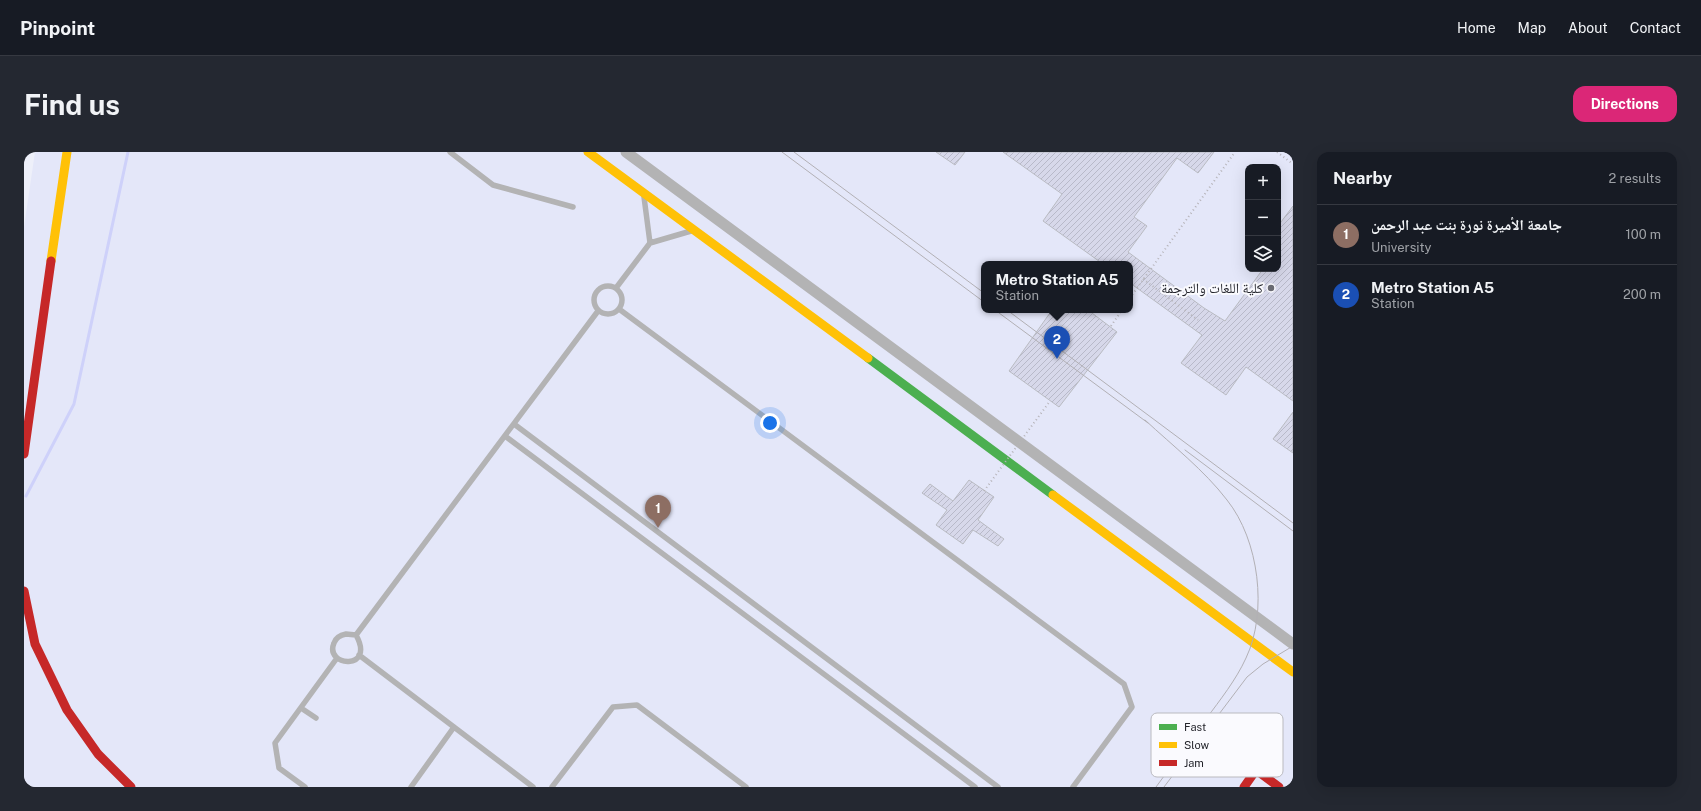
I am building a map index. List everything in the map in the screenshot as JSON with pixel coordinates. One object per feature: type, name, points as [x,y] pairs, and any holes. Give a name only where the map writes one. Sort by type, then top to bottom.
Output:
[{"type":"street","points":[[24,454],[67,152]]},
{"type":"street","points":[[588,152],[1293,672]]},
{"type":"street","points":[[626,152],[1293,644]]},
{"type":"street","points":[[24,591],[35,644],[67,710],[98,754],[131,787]]},
{"type":"street","points":[[1244,787],[1251,777]]},
{"type":"street","points":[[1265,777],[1279,787]]},
{"type":"lane","points":[[450,152],[493,185],[573,207]]},
{"type":"lane","points":[[643,193],[650,243]]},
{"type":"lane","points":[[616,288],[650,243],[693,230]]},
{"type":"lane","points":[[607,286],[616,288],[622,296],[622,305],[619,309],[607,315],[598,311],[594,302],[598,290],[607,286]]},
{"type":"lane","points":[[619,309],[1124,684],[1132,707],[1073,787]]},
{"type":"lane","points":[[356,635],[598,311]]},
{"type":"lane","points":[[514,424],[998,787]]},
{"type":"lane","points":[[505,436],[975,787]]},
{"type":"lane","points":[[346,634],[356,635],[362,648],[359,656],[350,662],[345,662],[337,658],[333,650],[333,645],[338,637],[346,634]]},
{"type":"lane","points":[[359,656],[533,787]]},
{"type":"lane","points":[[305,787],[279,768],[275,743],[337,658]]},
{"type":"lane","points":[[552,787],[613,707],[637,705],[739,785],[746,787]]},
{"type":"lane","points":[[301,708],[316,718]]},
{"type":"lane","points":[[410,787],[454,727]]},
{"type":"path","points":[[1133,294],[1236,152]]},
{"type":"path","points":[[1277,152],[1293,164]]},
{"type":"path","points":[[1143,279],[1198,320]]},
{"type":"path","points":[[1111,326],[1120,313]]},
{"type":"path","points":[[984,491],[1050,402]]},
{"type":"shaded area","points":[[35,152],[1293,152],[1293,787],[24,787],[24,227]]},
{"type":"building","points":[[936,152],[965,152],[955,165]]},
{"type":"building","points":[[1003,152],[1214,152],[1198,173],[1177,158],[1134,217],[1147,226],[1128,252],[1204,308],[1225,321],[1261,272],[1281,272],[1281,222],[1293,206],[1293,401],[1246,367],[1226,395],[1181,363],[1202,335],[1133,285],[1133,261],[1099,261],[1043,221],[1062,194]]},
{"type":"building","points":[[1050,313],[1092,313],[1117,332],[1059,407],[1009,371]]},
{"type":"building","points":[[1293,412],[1293,453],[1273,439]]},
{"type":"building","points":[[969,480],[994,497],[978,520],[1004,539],[998,546],[973,530],[963,544],[936,525],[947,510],[922,493],[930,484],[953,501]]},
{"type":"waterway","points":[[26,496],[74,404],[128,152]]},
{"type":"tram line","points":[[782,152],[981,300]]},
{"type":"tram line","points":[[794,152],[981,291]]},
{"type":"tram line","points":[[999,313],[1148,423]]},
{"type":"tram line","points":[[1011,313],[1293,523]]},
{"type":"tram line","points":[[1145,420],[1188,458],[1227,500],[1238,516],[1247,535],[1253,555],[1257,577],[1258,598],[1257,620],[1253,640],[1246,658],[1233,682],[1210,713]]},
{"type":"tram line","points":[[1185,450],[1293,531]]},
{"type":"tram line","points":[[1220,713],[1247,677],[1263,664],[1293,646]]},
{"type":"tram line","points":[[1156,787],[1163,777]]},
{"type":"tram line","points":[[1164,787],[1172,777]]},
{"type":"traffic: fast","points":[[868,358],[1053,495]]},
{"type":"traffic: slow","points":[[51,261],[67,152]]},
{"type":"traffic: slow","points":[[588,152],[868,358]]},
{"type":"traffic: slow","points":[[1053,495],[1293,672]]},
{"type":"traffic: jam","points":[[24,454],[51,261]]},
{"type":"traffic: jam","points":[[24,591],[35,644],[67,710],[98,754],[131,787]]},
{"type":"traffic: jam","points":[[1244,787],[1251,777]]},
{"type":"traffic: jam","points":[[1265,777],[1279,787]]},
{"type":"place","name":"كلية اللغات والترجمة","points":[[1271,288]]},
{"type":"place","name":"Metro Station A5","points":[[1057,359]]},
{"type":"place","name":"جامعة الأميرة نورة بنت عبد الرحمن","points":[[658,528]]}]
